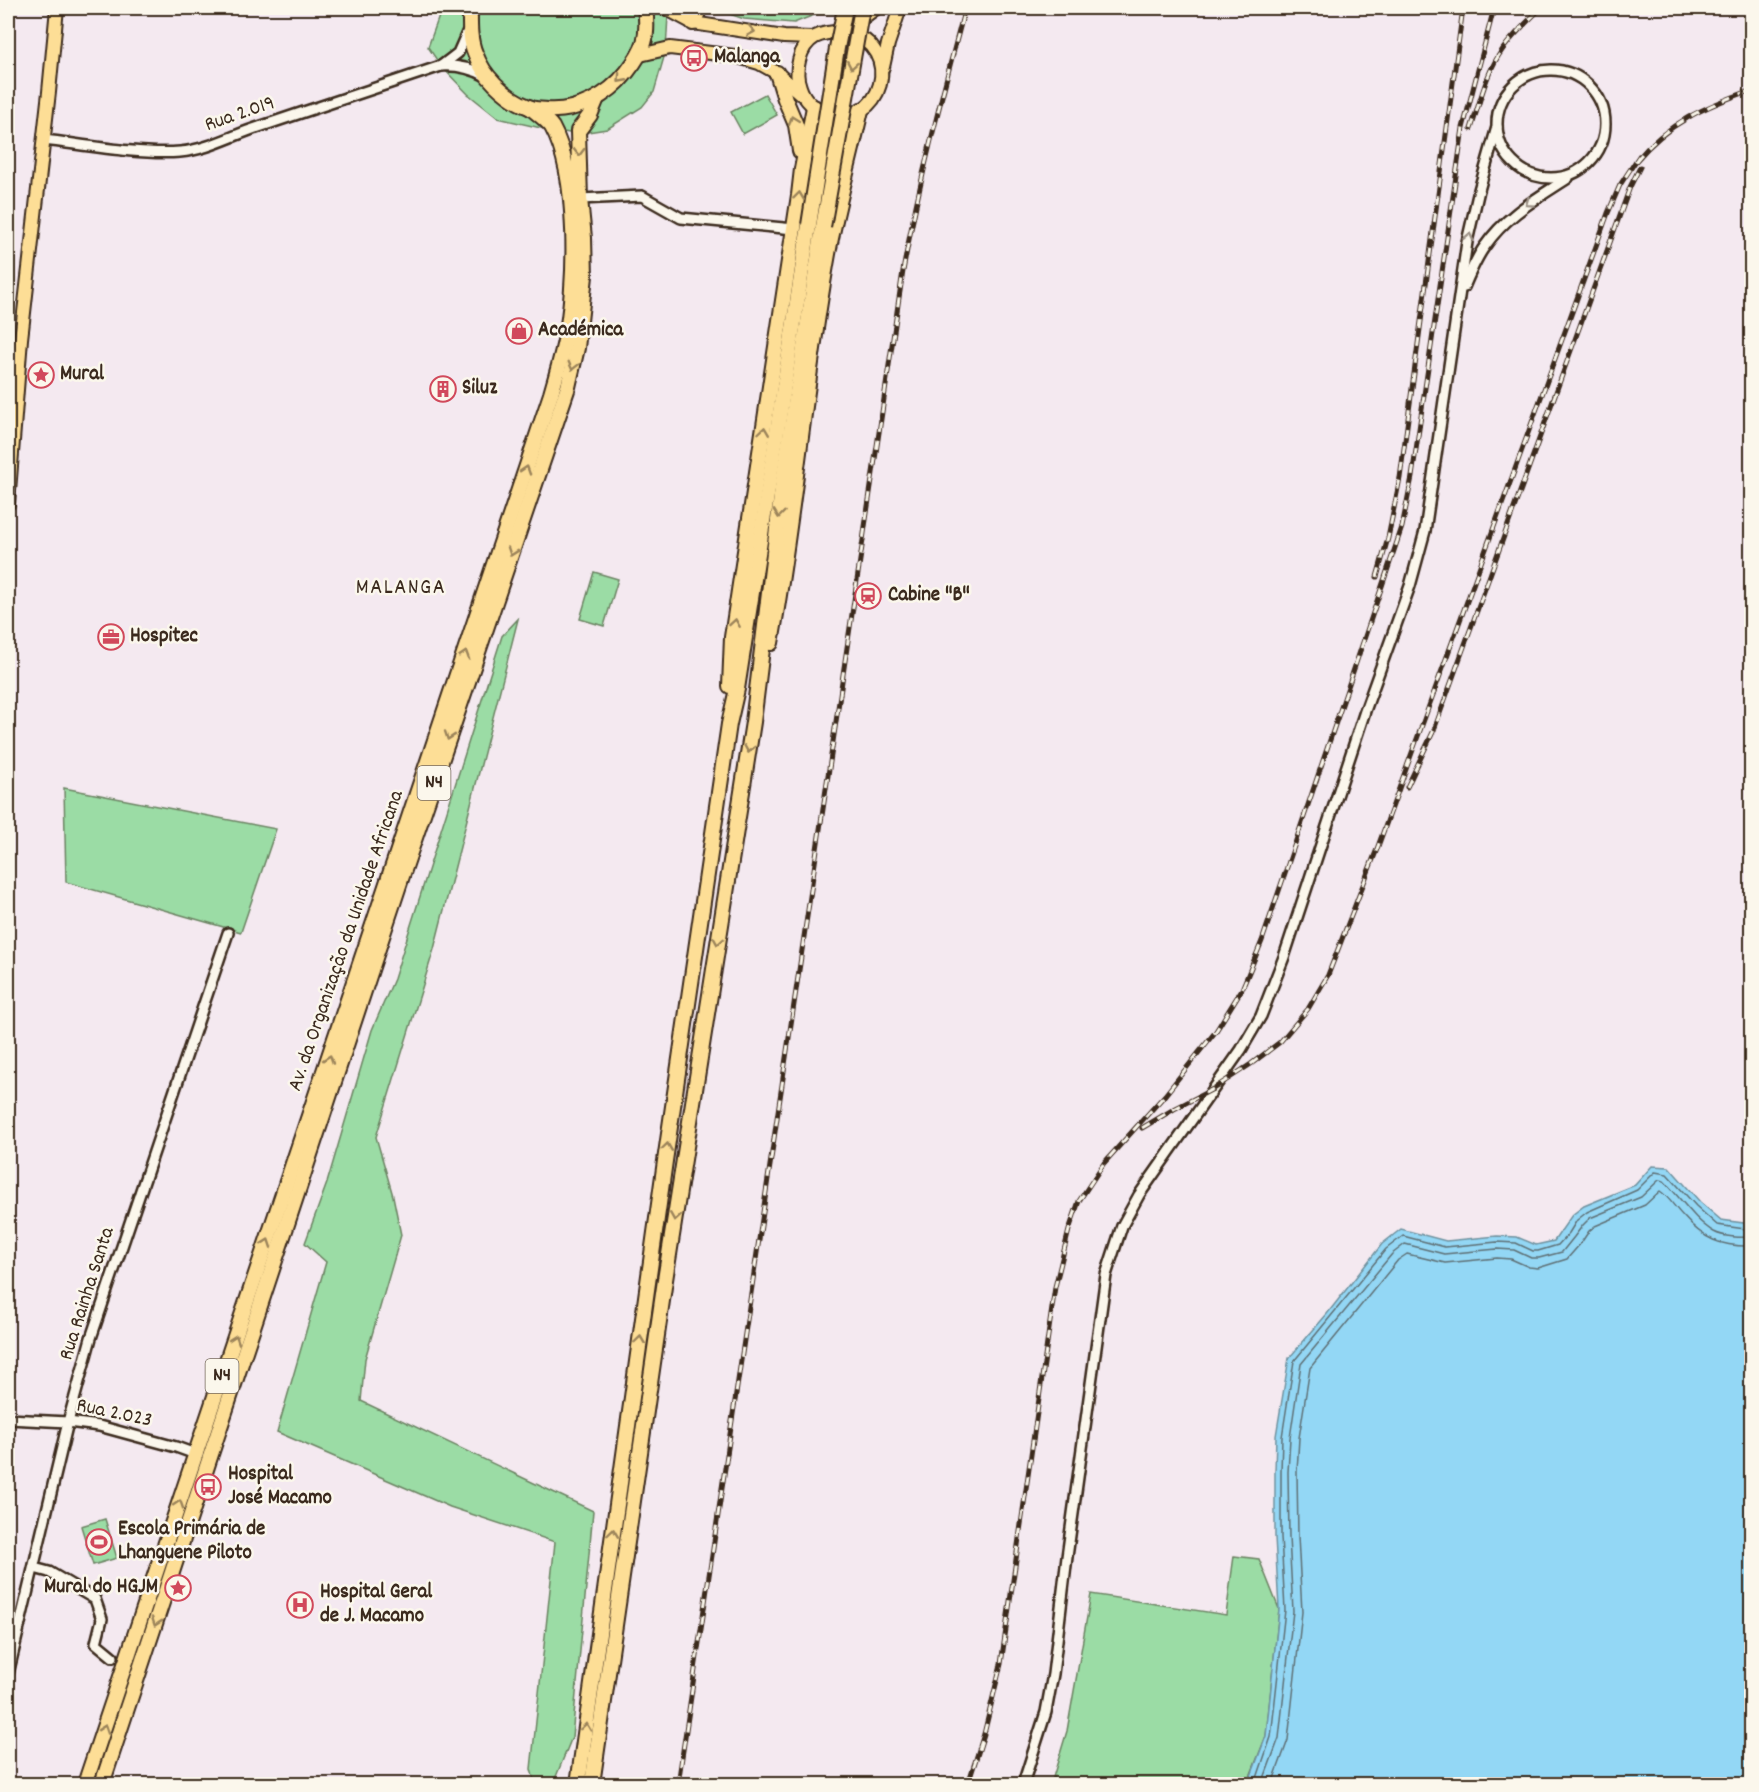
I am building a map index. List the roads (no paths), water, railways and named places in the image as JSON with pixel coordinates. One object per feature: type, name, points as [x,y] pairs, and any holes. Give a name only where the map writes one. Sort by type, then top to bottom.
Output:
[{"type":"highway","points":[[470,8],[469,26],[474,53],[487,77],[511,99],[531,108],[557,111],[578,107],[597,98],[621,80],[640,55],[646,39],[645,8]]},
{"type":"highway","points":[[693,23],[700,8]]},
{"type":"highway","points":[[578,1785],[666,1149],[729,724],[737,689],[845,8]]},
{"type":"highway","points":[[592,1785],[665,1280],[753,722],[783,480],[823,227],[862,8]]},
{"type":"highway","points":[[777,73],[798,134],[802,168]]},
{"type":"highway","name":"Av. da Organização da Unidade Africana","points":[[209,1460],[404,870],[568,387],[577,348],[585,276],[578,131],[590,115],[597,98]]},
{"type":"highway","points":[[729,724],[732,638],[802,168],[814,107]]},
{"type":"highway","name":"Av. da Organização da Unidade Africana","points":[[85,1785],[551,394],[570,310],[572,268],[570,197],[559,145],[550,124],[531,108]]},
{"type":"highway","points":[[753,722],[771,645],[785,563],[796,463],[830,243],[861,110]]},
{"type":"highway","name":"N4","points":[[102,1785],[209,1460]]},
{"type":"main road","points":[[8,504],[21,339],[57,8]]},
{"type":"main road","points":[[640,55],[670,48],[681,48],[735,56],[759,63],[777,73],[814,107],[832,115],[852,114],[861,110],[875,97],[882,80],[880,61],[870,44],[846,31],[828,32],[812,38],[783,37],[693,23],[665,8]]},
{"type":"main road","points":[[846,31],[876,8]]},
{"type":"main road","points":[[882,70],[900,8]]},
{"type":"main road","points":[[803,95],[798,81],[798,66],[802,52],[812,38]]},
{"type":"street","points":[[441,66],[458,53],[469,26]]},
{"type":"street","points":[[441,66],[458,65],[474,69],[487,77]]},
{"type":"street","name":"Rua 2.019","points":[[44,140],[134,150],[183,152],[217,143],[252,129],[441,66]]},
{"type":"street","points":[[1460,294],[1485,245],[1500,228],[1515,213],[1578,171],[1593,158],[1601,145],[1605,130],[1605,115],[1600,100],[1588,84],[1575,75],[1547,70],[1533,73],[1520,80],[1509,89],[1497,117],[1497,127],[1503,148],[1509,158],[1526,172],[1546,178],[1568,176],[1578,171]]},
{"type":"street","points":[[1023,1785],[1046,1712],[1053,1674],[1101,1298],[1110,1261],[1122,1226],[1139,1195],[1261,1016],[1284,957],[1365,711],[1410,586],[1425,531],[1467,242],[1497,127]]},
{"type":"street","points":[[580,199],[642,196],[681,218],[794,229]]},
{"type":"street","name":"Rua Rainha Santa","points":[[8,1674],[9,1660],[91,1338],[228,933]]},
{"type":"street","name":"Rua 2.023","points":[[8,1419],[99,1426],[195,1453],[209,1460]]},
{"type":"street","points":[[34,1568],[49,1572],[95,1599],[102,1619],[96,1642],[113,1656]]},
{"type":"water","points":[[1652,1166],[1669,1167],[1700,1202],[1721,1220],[1751,1224],[1751,1784],[1248,1784],[1266,1736],[1279,1609],[1275,1537],[1276,1436],[1289,1358],[1382,1244],[1401,1229],[1446,1241],[1497,1236],[1517,1237],[1536,1245],[1554,1241],[1572,1215],[1584,1206],[1635,1185]]},
{"type":"railway","points":[[678,1784],[903,271],[939,106],[965,8]]},
{"type":"railway","points":[[1377,577],[1388,538],[1400,478],[1463,8]]},
{"type":"railway","points":[[968,1784],[984,1734],[1001,1664],[1055,1287],[1069,1230],[1079,1201],[1104,1163],[1165,1095],[1216,1031],[1242,989],[1262,941],[1402,527],[1412,477],[1463,128],[1494,8]]},
{"type":"railway","points":[[1471,129],[1484,88],[1497,58],[1512,38],[1541,8]]},
{"type":"railway","points":[[1636,161],[1661,136],[1688,117],[1752,90]]},
{"type":"railway","points":[[1142,1128],[1213,1089],[1280,1042],[1308,1009],[1328,975],[1377,849],[1608,213],[1620,185],[1639,156]]},
{"type":"railway","points":[[1407,787],[1434,730],[1630,187],[1640,167]]},
{"type":"place","name":"Malanga","points":[[694,58]]},
{"type":"place","name":"Académica","points":[[519,331]]},
{"type":"place","name":"Mural","points":[[41,375]]},
{"type":"place","name":"Siluz","points":[[443,389]]},
{"type":"place","name":"Cabine \"B\"","points":[[868,596]]},
{"type":"place","name":"Hospitec","points":[[111,637]]},
{"type":"place","name":"Hospital José Macamo","points":[[208,1487]]},
{"type":"place","name":"Escola Primária de Lhanguene Piloto","points":[[99,1542]]},
{"type":"place","name":"Mural do HGJM","points":[[178,1588]]},
{"type":"place","name":"Hospital Geral de J. Macamo","points":[[300,1605]]},
{"type":"district","name":"MALANGA","points":[[401,588]]}]
